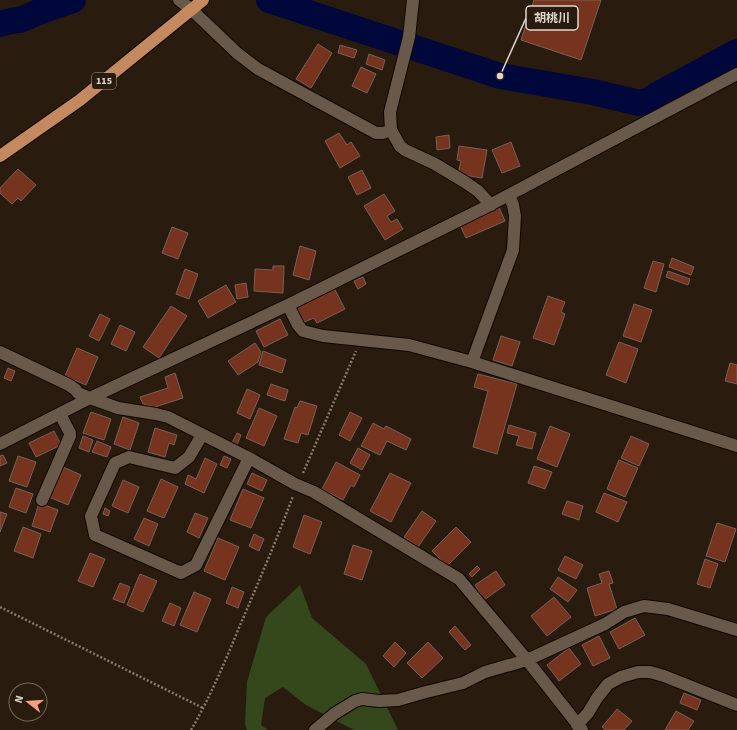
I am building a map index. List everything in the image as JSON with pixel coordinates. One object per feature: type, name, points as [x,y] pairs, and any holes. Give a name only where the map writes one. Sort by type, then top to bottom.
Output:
[{"type":"highway","name":"115","points":[[0,156],[80,100],[203,0]]},
{"type":"street","points":[[179,0],[192,10],[237,53],[258,69],[376,133],[383,133],[391,130]]},
{"type":"street","points":[[413,0],[409,37],[390,112],[391,130],[400,146],[405,150],[435,164],[465,182],[478,191],[491,204]]},
{"type":"street","points":[[0,444],[90,398],[288,305],[509,195],[737,74]]},
{"type":"street","points":[[472,362],[513,250],[515,216],[509,195]]},
{"type":"street","points":[[288,305],[298,325],[303,331],[323,336],[409,345],[472,362],[737,446]]},
{"type":"street","points":[[0,352],[74,388],[78,393],[90,398],[118,408],[162,415],[248,458],[297,485],[314,492],[459,579],[527,660],[579,727],[597,698],[608,684],[621,677],[638,672],[650,672],[664,676],[737,705]]},
{"type":"street","points":[[42,500],[70,436],[70,433],[60,414]]},
{"type":"street","points":[[202,435],[189,457],[175,468],[130,457],[115,463],[91,516],[95,535],[181,572],[196,565],[248,458]]},
{"type":"street","points":[[315,730],[334,714],[355,701],[362,699],[398,700],[463,683],[485,672],[527,660],[605,624],[624,612],[644,606],[668,609],[737,630]]},
{"type":"path","points":[[191,730],[203,708],[276,540],[297,485],[361,340]]},
{"type":"path","points":[[0,607],[203,708]]},
{"type":"green space","points":[[300,585],[312,618],[366,664],[398,730],[354,730],[306,705],[283,687],[265,698],[261,725],[268,730],[247,730],[245,724],[247,682],[266,617]]},
{"type":"building","points":[[534,0],[601,0],[581,60],[521,40]]},
{"type":"building","points":[[318,44],[332,53],[311,88],[296,79]]},
{"type":"building","points":[[340,45],[357,50],[354,58],[338,53]]},
{"type":"building","points":[[369,54],[385,60],[382,70],[366,64]]},
{"type":"building","points":[[361,67],[376,74],[367,93],[352,86]]},
{"type":"building","points":[[339,133],[347,145],[351,142],[360,156],[340,168],[325,141]]},
{"type":"building","points":[[449,135],[450,148],[437,150],[436,137]]},
{"type":"building","points":[[511,142],[520,166],[502,173],[492,150]]},
{"type":"building","points":[[459,146],[487,150],[482,178],[458,174],[461,161],[457,160]]},
{"type":"building","points":[[18,169],[36,185],[21,201],[18,198],[12,204],[0,193],[0,188]]},
{"type":"building","points":[[362,170],[371,188],[357,195],[348,177]]},
{"type":"building","points":[[384,194],[395,211],[387,216],[391,222],[397,219],[403,229],[385,240],[364,206]]},
{"type":"building","points":[[498,205],[505,221],[466,238],[459,223]]},
{"type":"building","points":[[172,227],[188,233],[178,259],[162,253]]},
{"type":"building","points":[[300,246],[316,251],[309,280],[293,275]]},
{"type":"building","points":[[672,258],[694,267],[691,275],[669,267]]},
{"type":"building","points":[[653,261],[664,264],[656,292],[644,288]]},
{"type":"building","points":[[273,266],[284,266],[283,293],[254,291],[255,269],[273,270]]},
{"type":"building","points":[[185,269],[198,274],[189,299],[176,294]]},
{"type":"building","points":[[668,271],[690,279],[688,285],[666,277]]},
{"type":"building","points":[[363,277],[366,284],[358,289],[354,281]]},
{"type":"building","points":[[246,283],[248,297],[237,299],[235,285]]},
{"type":"building","points":[[226,285],[236,302],[208,318],[198,301]]},
{"type":"building","points":[[334,288],[345,309],[317,323],[314,318],[304,322],[296,307]]},
{"type":"building","points":[[548,296],[565,302],[561,312],[565,314],[554,345],[533,338]]},
{"type":"building","points":[[634,304],[652,310],[641,342],[623,336]]},
{"type":"building","points":[[171,306],[187,316],[159,358],[143,347]]},
{"type":"building","points":[[100,314],[110,319],[99,341],[89,336]]},
{"type":"building","points":[[280,319],[288,335],[264,347],[256,331]]},
{"type":"building","points":[[120,325],[135,332],[126,351],[111,344]]},
{"type":"building","points":[[501,336],[520,342],[512,366],[493,360]]},
{"type":"building","points":[[619,342],[638,349],[626,383],[606,375]]},
{"type":"building","points":[[255,343],[261,352],[258,362],[238,375],[228,361]]},
{"type":"building","points":[[77,348],[98,357],[86,385],[65,376]]},
{"type":"building","points":[[263,351],[286,360],[282,373],[259,365]]},
{"type":"building","points":[[730,363],[737,365],[737,384],[725,381]]},
{"type":"building","points":[[8,368],[15,371],[11,381],[4,378]]},
{"type":"building","points":[[175,373],[183,398],[155,407],[143,404],[140,397],[168,388],[165,377]]},
{"type":"building","points":[[478,374],[517,384],[497,454],[473,447],[488,391],[474,387]]},
{"type":"building","points":[[271,384],[288,390],[285,401],[267,395]]},
{"type":"building","points":[[247,389],[260,395],[250,419],[237,413]]},
{"type":"building","points":[[300,401],[317,406],[308,435],[301,433],[298,443],[284,439],[295,407],[297,408]]},
{"type":"building","points":[[259,408],[277,416],[264,446],[246,438]]},
{"type":"building","points":[[91,412],[111,419],[104,440],[83,433]]},
{"type":"building","points":[[350,412],[362,418],[350,441],[339,435]]},
{"type":"building","points":[[123,417],[139,423],[130,450],[114,444]]},
{"type":"building","points":[[373,423],[384,429],[386,426],[411,439],[406,450],[387,441],[380,455],[361,446]]},
{"type":"building","points":[[509,425],[536,433],[532,449],[516,445],[519,436],[507,433]]},
{"type":"building","points":[[550,426],[570,434],[557,467],[537,459]]},
{"type":"building","points":[[155,428],[177,435],[174,445],[169,443],[165,457],[148,452]]},
{"type":"building","points":[[54,431],[61,445],[36,457],[29,443]]},
{"type":"building","points":[[237,433],[241,435],[237,445],[232,443]]},
{"type":"building","points":[[83,436],[93,440],[89,452],[79,448]]},
{"type":"building","points":[[631,436],[649,444],[639,466],[621,458]]},
{"type":"building","points":[[97,441],[111,447],[107,457],[92,452]]},
{"type":"building","points":[[358,448],[370,455],[362,470],[350,463]]},
{"type":"building","points":[[3,455],[7,463],[0,466],[0,456]]},
{"type":"building","points":[[18,456],[36,462],[27,487],[9,481]]},
{"type":"building","points":[[224,456],[231,459],[227,468],[220,465]]},
{"type":"building","points":[[205,458],[217,464],[204,493],[185,484],[188,475],[196,479]]},
{"type":"building","points":[[619,460],[638,468],[625,497],[607,489]]},
{"type":"building","points":[[336,462],[360,475],[354,487],[351,485],[343,500],[322,489]]},
{"type":"building","points":[[534,466],[552,472],[545,489],[528,483]]},
{"type":"building","points":[[63,467],[81,475],[68,505],[49,497]]},
{"type":"building","points":[[252,473],[267,480],[262,491],[247,484]]},
{"type":"building","points":[[390,473],[411,483],[391,522],[370,511]]},
{"type":"building","points":[[161,479],[178,487],[164,518],[147,511]]},
{"type":"building","points":[[123,480],[139,487],[128,513],[112,506]]},
{"type":"building","points":[[16,488],[33,494],[26,513],[9,507]]},
{"type":"building","points":[[243,489],[264,498],[251,528],[230,520]]},
{"type":"building","points":[[604,493],[627,502],[618,522],[596,512]]},
{"type":"building","points":[[567,501],[583,506],[579,520],[562,514]]},
{"type":"building","points":[[39,503],[58,510],[50,532],[32,526]]},
{"type":"building","points":[[105,508],[110,511],[108,516],[103,514]]},
{"type":"building","points":[[422,511],[436,521],[418,547],[404,537]]},
{"type":"building","points":[[0,512],[7,514],[0,532]]},
{"type":"building","points":[[195,513],[208,518],[199,538],[187,532]]},
{"type":"building","points":[[304,515],[322,522],[310,554],[293,547]]},
{"type":"building","points":[[144,518],[158,524],[149,546],[134,539]]},
{"type":"building","points":[[717,523],[736,529],[725,562],[706,556]]},
{"type":"building","points":[[23,527],[41,534],[33,558],[14,551]]},
{"type":"building","points":[[456,527],[471,542],[447,566],[432,551]]},
{"type":"building","points":[[254,534],[264,539],[259,551],[249,546]]},
{"type":"building","points":[[218,538],[239,547],[225,580],[204,571]]},
{"type":"building","points":[[353,545],[372,551],[362,580],[344,574]]},
{"type":"building","points":[[90,553],[105,559],[93,587],[78,581]]},
{"type":"building","points":[[565,556],[583,565],[576,579],[558,570]]},
{"type":"building","points":[[705,559],[718,564],[710,588],[697,584]]},
{"type":"building","points":[[477,566],[480,569],[472,577],[469,574]]},
{"type":"building","points":[[496,571],[505,585],[484,600],[475,585]]},
{"type":"building","points":[[609,571],[613,583],[609,584],[617,609],[595,616],[587,588],[602,583],[599,574]]},
{"type":"building","points":[[140,574],[157,581],[143,612],[127,605]]},
{"type":"building","points":[[558,577],[577,590],[568,602],[550,589]]},
{"type":"building","points":[[120,583],[130,587],[124,603],[113,599]]},
{"type":"building","points":[[232,587],[244,592],[238,608],[226,603]]},
{"type":"building","points":[[194,592],[211,599],[197,632],[180,625]]},
{"type":"building","points":[[554,597],[571,617],[547,636],[531,616]]},
{"type":"building","points":[[170,603],[181,608],[174,626],[162,621]]},
{"type":"building","points":[[635,618],[645,635],[619,649],[610,632]]},
{"type":"building","points":[[455,626],[471,645],[465,650],[449,632]]},
{"type":"building","points":[[599,636],[610,658],[593,666],[582,645]]},
{"type":"building","points":[[395,642],[406,653],[394,667],[383,656]]},
{"type":"building","points":[[428,642],[443,658],[422,678],[407,663]]},
{"type":"building","points":[[569,648],[581,664],[559,681],[547,665]]},
{"type":"building","points":[[684,693],[701,700],[697,710],[680,703]]},
{"type":"building","points":[[617,709],[632,721],[624,730],[606,730],[602,727]]},
{"type":"building","points":[[676,711],[694,721],[688,730],[665,730]]},
{"type":"waterway","points":[[0,24],[20,20],[73,0]]},
{"type":"waterway","points":[[269,0],[500,76],[593,92],[639,103],[648,101],[737,52]]},
{"type":"place","name":"胡桃川","points":[[500,76]]}]
